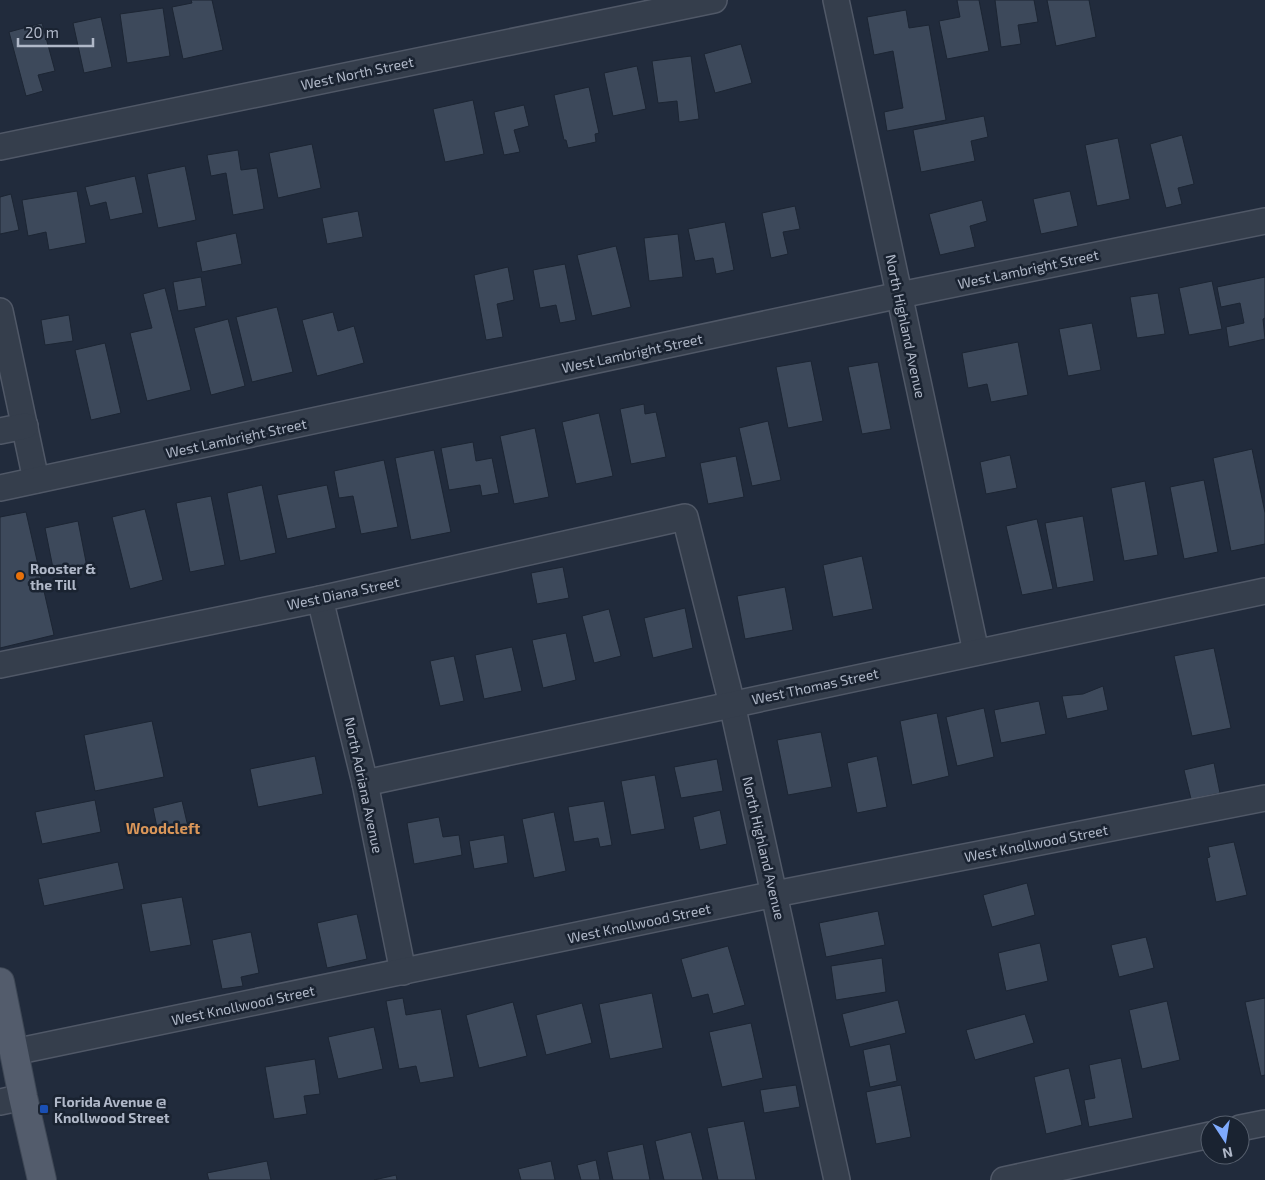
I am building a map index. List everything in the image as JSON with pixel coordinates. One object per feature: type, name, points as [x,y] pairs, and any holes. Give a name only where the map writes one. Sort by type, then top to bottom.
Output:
[{"type":"main road","points":[[0,982],[14,1052],[12,1099],[42,1180]]},
{"type":"street","name":"West North Street","points":[[0,147],[714,0]]},
{"type":"street","name":"North Highland Avenue","points":[[836,0],[976,652]]},
{"type":"street","name":"West Lambright Street","points":[[0,488],[900,295],[1265,221]]},
{"type":"street","points":[[0,310],[36,480]]},
{"type":"street","points":[[0,431],[24,426]]},
{"type":"street","name":"North Highland Avenue","points":[[685,517],[732,704],[837,1180]]},
{"type":"street","name":"West Diana Street","points":[[0,665],[320,599],[685,517]]},
{"type":"street","name":"West Thomas Street","points":[[366,783],[1265,591]]},
{"type":"street","name":"North Adriana Avenue","points":[[320,599],[366,783],[403,972]]},
{"type":"street","name":"West Knollwood Street","points":[[14,1052],[775,894],[1265,798]]},
{"type":"street","points":[[1250,1126],[1265,1123]]},
{"type":"street","points":[[1004,1180],[1200,1137]]},
{"type":"building","points":[[191,0],[212,0],[223,50],[183,59],[172,7],[192,3]]},
{"type":"building","points":[[957,0],[979,0],[989,51],[947,59],[939,21],[960,17]]},
{"type":"building","points":[[995,0],[1034,0],[1038,22],[1018,25],[1021,44],[1001,47]]},
{"type":"building","points":[[1047,0],[1089,0],[1096,37],[1056,46]]},
{"type":"building","points":[[163,8],[170,56],[127,63],[120,14]]},
{"type":"building","points":[[906,10],[909,28],[929,25],[946,120],[887,131],[884,112],[903,108],[893,51],[874,55],[867,17]]},
{"type":"building","points":[[101,17],[112,67],[84,73],[73,23]]},
{"type":"building","points":[[42,23],[55,71],[38,75],[43,91],[26,96],[9,32]]},
{"type":"building","points":[[741,44],[752,83],[715,93],[704,54]]},
{"type":"building","points":[[691,56],[699,119],[679,122],[677,101],[658,103],[652,61]]},
{"type":"building","points":[[637,66],[646,109],[613,116],[604,73]]},
{"type":"building","points":[[589,87],[599,133],[595,134],[596,142],[568,148],[566,140],[564,140],[554,95]]},
{"type":"building","points":[[473,100],[484,154],[445,162],[433,109]]},
{"type":"building","points":[[524,105],[529,126],[514,130],[520,152],[504,155],[494,112]]},
{"type":"building","points":[[984,116],[988,137],[971,141],[975,161],[921,172],[913,130]]},
{"type":"building","points":[[1182,135],[1194,184],[1178,188],[1182,204],[1166,208],[1150,144]]},
{"type":"building","points":[[1118,138],[1130,199],[1097,206],[1085,145]]},
{"type":"building","points":[[312,144],[321,188],[278,198],[269,153]]},
{"type":"building","points":[[238,150],[241,170],[257,168],[264,209],[233,215],[226,173],[211,176],[207,155]]},
{"type":"building","points":[[185,166],[196,220],[158,228],[147,174]]},
{"type":"building","points":[[135,176],[143,213],[110,220],[106,202],[90,206],[85,187]]},
{"type":"building","points":[[77,191],[86,243],[49,250],[46,232],[28,236],[22,200]]},
{"type":"building","points":[[1070,191],[1078,226],[1041,234],[1033,199]]},
{"type":"building","points":[[11,194],[19,230],[0,234],[0,197]]},
{"type":"building","points":[[982,200],[987,221],[970,226],[975,247],[940,255],[929,214]]},
{"type":"building","points":[[795,206],[800,229],[783,232],[788,254],[771,258],[762,213]]},
{"type":"building","points":[[358,211],[363,237],[327,244],[322,218]]},
{"type":"building","points":[[725,222],[734,270],[716,274],[713,258],[695,261],[688,229]]},
{"type":"building","points":[[236,233],[242,264],[202,272],[196,242]]},
{"type":"building","points":[[678,234],[683,277],[649,281],[644,238]]},
{"type":"building","points":[[616,246],[631,307],[592,316],[577,255]]},
{"type":"building","points":[[565,264],[576,320],[560,323],[556,305],[540,308],[533,270]]},
{"type":"building","points":[[508,267],[514,300],[497,304],[503,337],[486,340],[474,275]]},
{"type":"building","points":[[201,277],[206,306],[178,311],[173,282]]},
{"type":"building","points":[[1265,277],[1265,318],[1263,319],[1265,339],[1229,347],[1226,327],[1244,323],[1240,303],[1221,307],[1217,287]]},
{"type":"building","points":[[1212,281],[1222,329],[1189,335],[1179,288]]},
{"type":"building","points":[[165,288],[191,390],[147,401],[130,333],[152,328],[143,294]]},
{"type":"building","points":[[1158,293],[1165,334],[1137,338],[1130,297]]},
{"type":"building","points":[[277,307],[293,372],[252,382],[236,317]]},
{"type":"building","points":[[333,312],[338,331],[354,326],[364,363],[317,376],[302,320]]},
{"type":"building","points":[[69,315],[73,341],[45,345],[41,320]]},
{"type":"building","points":[[228,319],[245,386],[211,395],[194,328]]},
{"type":"building","points":[[1092,323],[1101,370],[1068,376],[1059,329]]},
{"type":"building","points":[[1018,342],[1028,395],[991,402],[987,384],[968,388],[962,353]]},
{"type":"building","points":[[105,343],[121,413],[91,420],[75,350]]},
{"type":"building","points":[[811,361],[823,421],[788,428],[776,367]]},
{"type":"building","points":[[878,362],[891,429],[862,434],[848,367]]},
{"type":"building","points":[[644,404],[645,414],[656,412],[666,457],[631,464],[620,409]]},
{"type":"building","points":[[599,413],[613,476],[576,484],[562,422]]},
{"type":"building","points":[[768,421],[781,480],[752,486],[739,428]]},
{"type":"building","points":[[535,428],[549,497],[514,504],[500,436]]},
{"type":"building","points":[[473,442],[476,461],[492,458],[499,493],[482,496],[480,485],[449,490],[441,448]]},
{"type":"building","points":[[1252,449],[1265,513],[1265,544],[1231,551],[1213,458]]},
{"type":"building","points":[[434,450],[451,532],[411,540],[395,458]]},
{"type":"building","points":[[1010,455],[1017,488],[986,494],[980,462]]},
{"type":"building","points":[[736,456],[744,497],[708,504],[700,463]]},
{"type":"building","points":[[384,460],[398,527],[361,534],[353,496],[339,498],[334,471]]},
{"type":"building","points":[[1204,480],[1218,552],[1184,559],[1170,487]]},
{"type":"building","points":[[1145,481],[1158,555],[1124,561],[1111,488]]},
{"type":"building","points":[[262,485],[276,553],[240,561],[227,493]]},
{"type":"building","points":[[327,485],[336,528],[287,539],[277,495]]},
{"type":"building","points":[[211,496],[225,565],[190,572],[176,503]]},
{"type":"building","points":[[145,509],[163,580],[130,589],[112,517]]},
{"type":"building","name":"Rooster & the Till","points":[[26,512],[54,635],[0,648],[0,517]]},
{"type":"building","points":[[1083,516],[1094,581],[1057,588],[1045,523]]},
{"type":"building","points":[[1037,519],[1053,589],[1022,595],[1006,526]]},
{"type":"building","points":[[78,521],[87,567],[54,573],[45,528]]},
{"type":"building","points":[[862,556],[873,609],[833,617],[823,565]]},
{"type":"building","points":[[563,567],[569,598],[537,604],[531,573]]},
{"type":"building","points":[[785,587],[793,630],[745,639],[737,596]]},
{"type":"building","points":[[685,608],[693,648],[653,658],[644,618]]},
{"type":"building","points":[[609,609],[621,656],[594,663],[582,616]]},
{"type":"building","points":[[566,633],[576,680],[543,688],[532,640]]},
{"type":"building","points":[[512,647],[522,691],[484,699],[475,655]]},
{"type":"building","points":[[1214,648],[1231,728],[1192,736],[1174,656]]},
{"type":"building","points":[[454,656],[464,701],[440,706],[430,661]]},
{"type":"building","points":[[1103,686],[1108,710],[1067,719],[1062,696],[1083,694]]},
{"type":"building","points":[[1039,701],[1046,734],[1001,743],[994,710]]},
{"type":"building","points":[[984,708],[994,757],[957,766],[946,717]]},
{"type":"building","points":[[937,713],[949,776],[912,785],[900,721]]},
{"type":"building","points":[[152,721],[164,777],[95,791],[84,735]]},
{"type":"building","points":[[821,732],[832,787],[788,795],[777,740]]},
{"type":"building","points":[[315,756],[323,794],[258,807],[250,769]]},
{"type":"building","points":[[877,756],[887,807],[857,813],[847,763]]},
{"type":"building","points":[[717,759],[723,791],[681,798],[674,767]]},
{"type":"building","points":[[1214,763],[1220,793],[1191,799],[1184,770]]},
{"type":"building","points":[[655,775],[665,829],[631,835],[621,781]]},
{"type":"building","points":[[95,800],[101,832],[42,844],[35,812]]},
{"type":"building","points":[[182,801],[189,831],[159,837],[153,808]]},
{"type":"building","points":[[604,801],[612,845],[600,847],[598,838],[574,842],[568,807]]},
{"type":"building","points":[[720,810],[727,844],[700,850],[693,817]]},
{"type":"building","points":[[554,812],[566,871],[534,878],[522,819]]},
{"type":"building","points":[[439,817],[443,837],[459,835],[462,855],[414,864],[407,823]]},
{"type":"building","points":[[504,835],[508,863],[474,869],[469,841]]},
{"type":"building","points":[[1234,842],[1247,895],[1216,902],[1207,858],[1210,857],[1208,847]]},
{"type":"building","points":[[118,862],[124,889],[44,906],[38,879]]},
{"type":"building","points":[[1027,883],[1035,915],[992,927],[983,895]]},
{"type":"building","points":[[182,897],[191,945],[150,952],[141,904]]},
{"type":"building","points":[[878,911],[885,945],[826,957],[819,923]]},
{"type":"building","points":[[357,914],[367,959],[327,968],[317,923]]},
{"type":"building","points":[[251,932],[259,973],[241,977],[243,986],[222,989],[212,940]]},
{"type":"building","points":[[1146,937],[1154,968],[1119,977],[1111,945]]},
{"type":"building","points":[[1040,943],[1048,981],[1006,991],[998,953]]},
{"type":"building","points":[[728,946],[745,1005],[713,1014],[708,994],[692,998],[681,959]]},
{"type":"building","points":[[882,958],[886,992],[836,1000],[831,966]]},
{"type":"building","points":[[652,993],[663,1048],[610,1059],[599,1004]]},
{"type":"building","points":[[403,998],[406,1015],[441,1009],[454,1077],[420,1083],[416,1066],[399,1069],[386,1001]]},
{"type":"building","points":[[1265,998],[1265,1075],[1261,1076],[1245,1002]]},
{"type":"building","points":[[898,1000],[906,1033],[850,1047],[842,1014]]},
{"type":"building","points":[[1167,1001],[1180,1060],[1142,1069],[1129,1010]]},
{"type":"building","points":[[513,1002],[527,1056],[479,1068],[466,1015]]},
{"type":"building","points":[[582,1003],[592,1043],[546,1055],[536,1015]]},
{"type":"building","points":[[1025,1014],[1034,1043],[975,1060],[966,1030]]},
{"type":"building","points":[[751,1023],[763,1078],[722,1087],[709,1032]]},
{"type":"building","points":[[374,1027],[383,1069],[338,1079],[328,1037]]},
{"type":"building","points":[[890,1044],[897,1081],[870,1087],[863,1050]]},
{"type":"building","points":[[1121,1058],[1133,1118],[1089,1127],[1084,1100],[1095,1098],[1089,1065]]},
{"type":"building","points":[[315,1059],[320,1094],[304,1096],[307,1114],[274,1119],[265,1067]]},
{"type":"building","points":[[1069,1068],[1082,1125],[1046,1134],[1034,1077]]},
{"type":"building","points":[[796,1085],[800,1107],[764,1113],[760,1090]]},
{"type":"building","points":[[901,1085],[911,1137],[876,1144],[866,1092]]},
{"type":"building","points":[[744,1121],[756,1180],[718,1180],[707,1128]]},
{"type":"building","points":[[691,1132],[703,1180],[664,1180],[655,1141]]},
{"type":"building","points":[[643,1144],[650,1180],[613,1180],[607,1152]]},
{"type":"building","points":[[596,1160],[600,1180],[581,1180],[577,1165]]},
{"type":"building","points":[[267,1161],[271,1180],[209,1180],[207,1173]]},
{"type":"building","points":[[551,1161],[555,1180],[521,1180],[518,1169]]},
{"type":"building","points":[[396,1175],[397,1180],[374,1180]]},
{"type":"place","name":"Rooster & the Till","points":[[20,576]]},
{"type":"place","name":"Florida Avenue @ Knollwood Street","points":[[44,1109]]},
{"type":"district","name":"Woodcleft","points":[[163,828]]}]
